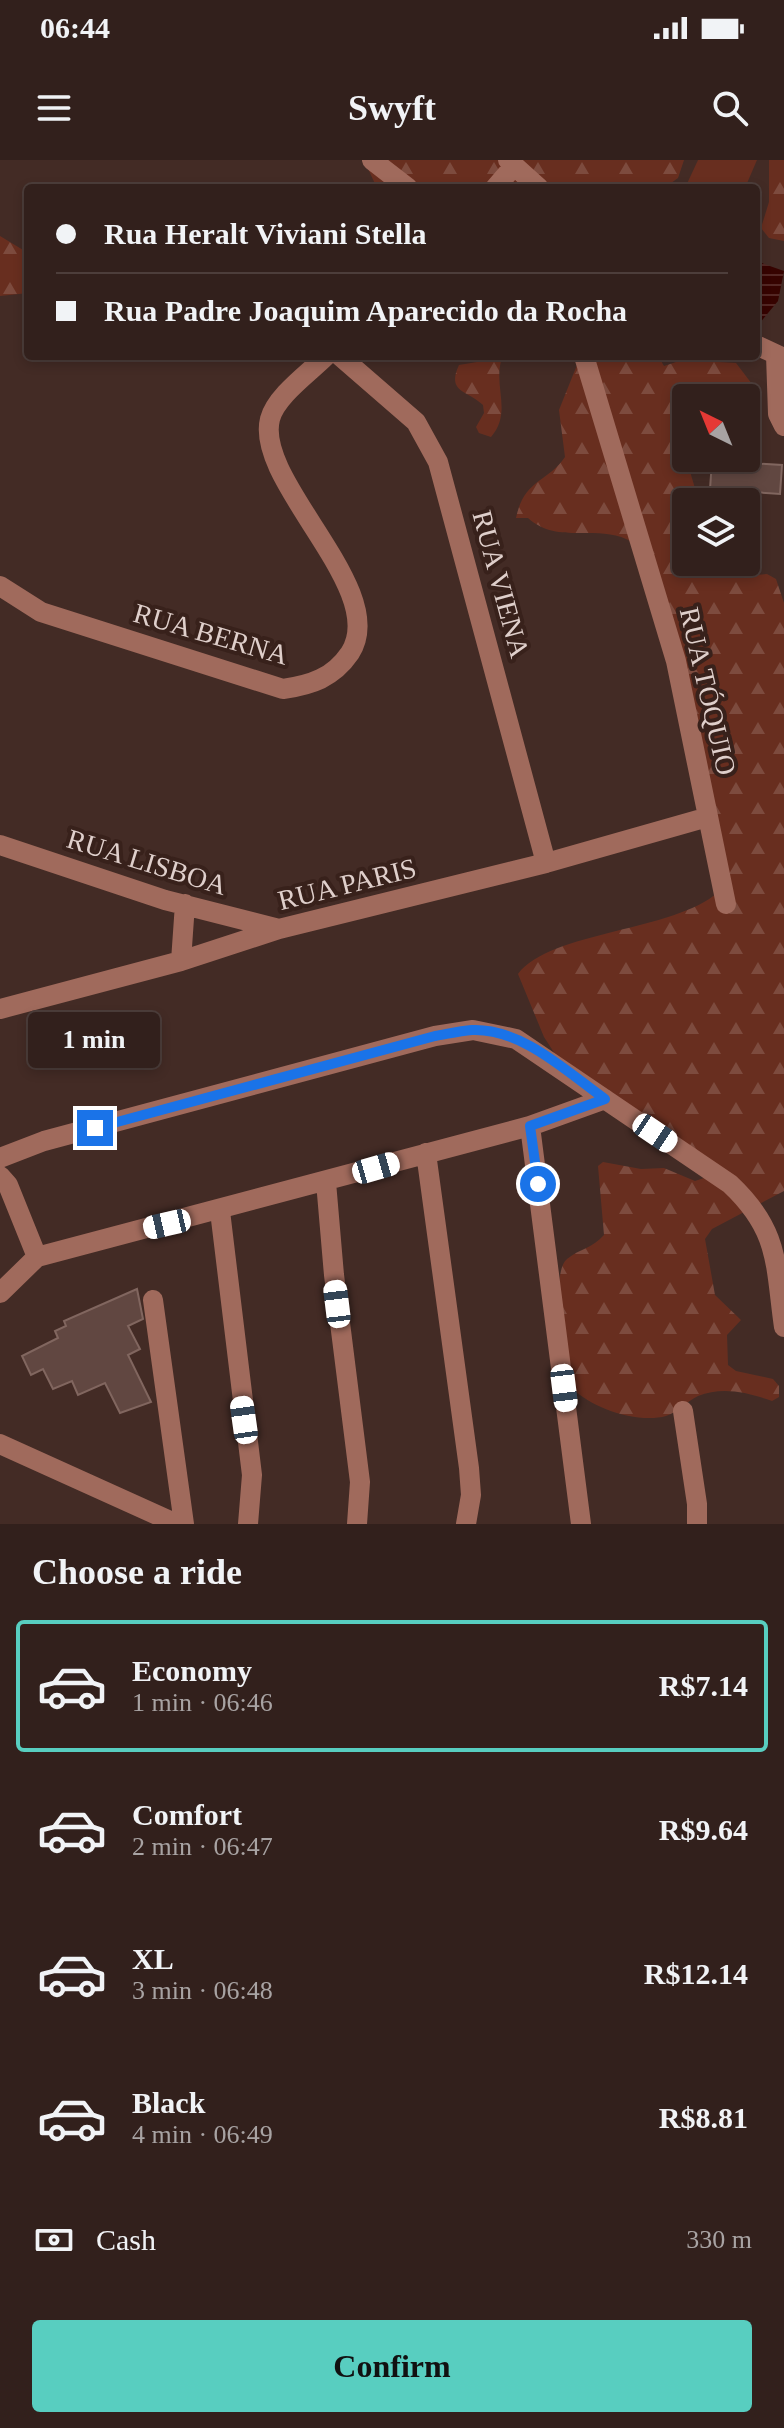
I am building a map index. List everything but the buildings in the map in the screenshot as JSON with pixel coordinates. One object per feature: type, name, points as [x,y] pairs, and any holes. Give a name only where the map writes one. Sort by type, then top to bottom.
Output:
[{"type":"street","points":[[372,160],[403,184]]},
{"type":"street","points":[[497,184],[510,163],[534,184]]},
{"type":"street","points":[[760,347],[780,356],[778,414],[784,426]]},
{"type":"street","name":"RUA BERNA","points":[[0,586],[41,612],[283,689],[309,685],[328,676],[344,661],[359,638],[358,608],[279,466],[269,423],[273,409],[322,360]]},
{"type":"street","name":"RUA VIENA","points":[[345,360],[416,422],[438,462],[546,863]]},
{"type":"street","name":"RUA TÓQUIO","points":[[585,360],[676,661],[726,904]]},
{"type":"street","name":"RUA PARIS","points":[[0,1009],[181,961],[279,929],[546,863],[708,817]]},
{"type":"street","name":"RUA LISBOA","points":[[0,845],[185,904],[279,929]]},
{"type":"street","points":[[181,961],[185,904]]},
{"type":"street","points":[[0,1158],[44,1141],[435,1036],[473,1030],[516,1039],[730,1184],[754,1207],[767,1229],[775,1256],[784,1327]]},
{"type":"street","points":[[0,1293],[37,1257],[220,1211],[530,1126],[605,1099]]},
{"type":"street","points":[[530,1126],[581,1524]]},
{"type":"street","points":[[426,1153],[469,1468],[471,1495],[466,1524]]},
{"type":"street","points":[[0,1176],[8,1185],[37,1257]]},
{"type":"street","points":[[326,1182],[335,1289],[360,1482],[357,1524]]},
{"type":"street","points":[[220,1211],[252,1475],[248,1524]]},
{"type":"street","points":[[153,1300],[184,1524]]},
{"type":"street","points":[[683,1411],[697,1524]]},
{"type":"street","points":[[0,1444],[177,1524]]},
{"type":"green space","points":[[364,160],[684,160],[678,178],[670,184],[375,184]]},
{"type":"green space","points":[[698,160],[757,160],[747,184],[687,184]]},
{"type":"green space","points":[[769,160],[784,160],[784,241],[769,238],[761,228],[769,202]]},
{"type":"green space","points":[[0,236],[24,251],[24,293],[0,296]]},
{"type":"green space","points":[[503,360],[499,371],[502,409],[491,437],[479,433],[476,427],[484,413],[483,405],[460,390],[455,381],[459,365]]},
{"type":"green space","points":[[577,360],[660,360],[664,366],[682,360],[736,363],[752,384],[672,384],[672,472],[690,472],[695,488],[672,488],[672,576],[732,578],[767,574],[776,579],[784,603],[784,1191],[712,1229],[705,1239],[715,1295],[741,1320],[727,1335],[728,1365],[736,1371],[773,1379],[779,1386],[779,1397],[772,1401],[754,1395],[717,1391],[694,1398],[666,1416],[642,1418],[603,1408],[572,1388],[559,1283],[567,1259],[604,1235],[598,1166],[603,1162],[641,1169],[664,1168],[695,1181],[707,1177],[557,1057],[544,1037],[518,974],[534,960],[557,949],[674,915],[699,905],[718,892],[669,632],[632,542],[606,534],[553,531],[528,518],[516,518],[530,488],[565,457],[559,410]]},
{"type":"shaded area","points":[[760,262],[784,271],[778,301],[760,323]]},
{"type":"route","points":[[95,1128],[435,1036],[473,1030],[496,1032],[516,1039],[605,1099],[530,1126],[538,1184]]}]
